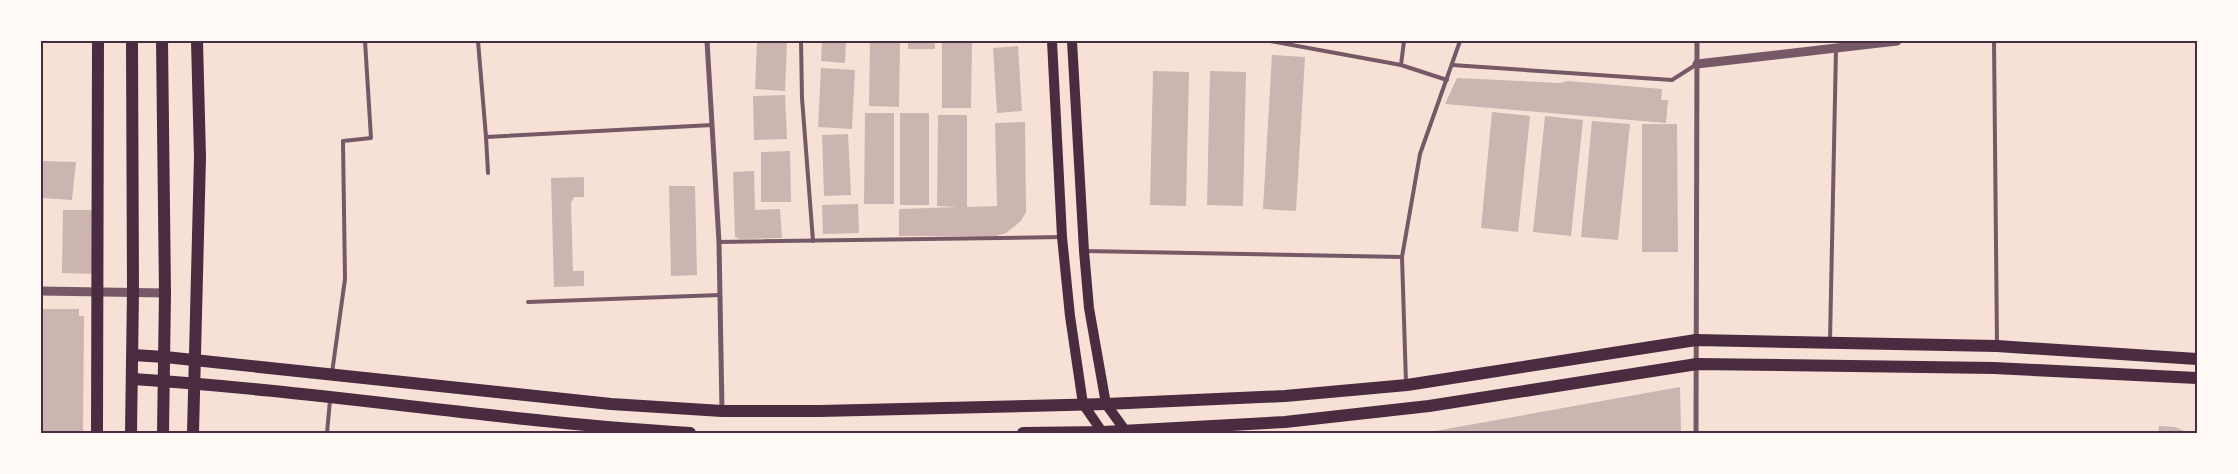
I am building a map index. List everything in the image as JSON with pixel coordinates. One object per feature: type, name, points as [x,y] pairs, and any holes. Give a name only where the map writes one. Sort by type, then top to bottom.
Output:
[{"type":"main road","points":[[97,433],[98,41]]},
{"type":"main road","points":[[131,433],[134,292],[132,41]]},
{"type":"main road","points":[[162,41],[165,293],[163,433]]},
{"type":"main road","points":[[193,433],[200,157],[197,41]]},
{"type":"main road","points":[[1052,41],[1062,237],[1070,316],[1083,404],[1103,433]]},
{"type":"main road","points":[[1072,41],[1089,308],[1106,404],[1127,432]]},
{"type":"main road","points":[[133,355],[165,356],[611,404],[722,411],[820,411],[1106,404],[1285,396],[1406,385],[1696,340],[1997,346],[2197,359]]},
{"type":"main road","points":[[1023,433],[1127,432],[1285,422],[1429,406],[1697,364],[1994,368],[2197,378]]},
{"type":"main road","points":[[133,379],[330,398],[608,430],[690,433]]},
{"type":"street","points":[[707,41],[719,242],[722,411]]},
{"type":"street","points":[[1696,433],[1697,41]]},
{"type":"street","points":[[1697,64],[1836,50],[1896,41]]},
{"type":"street","points":[[41,290],[165,293]]},
{"type":"lane","points":[[332,375],[346,279],[343,141],[371,138],[365,41]]},
{"type":"lane","points":[[478,41],[488,173]]},
{"type":"lane","points":[[801,41],[802,98],[813,241]]},
{"type":"lane","points":[[1270,41],[1401,65],[1447,80]]},
{"type":"lane","points":[[1401,65],[1404,41]]},
{"type":"lane","points":[[1406,385],[1402,258],[1420,154],[1460,41]]},
{"type":"lane","points":[[1994,41],[1997,346]]},
{"type":"lane","points":[[1830,343],[1836,50]]},
{"type":"lane","points":[[1452,65],[1672,80],[1697,64]]},
{"type":"lane","points":[[486,137],[712,125]]},
{"type":"lane","points":[[719,242],[1062,237]]},
{"type":"lane","points":[[1084,251],[1402,258]]},
{"type":"lane","points":[[528,302],[720,295]]},
{"type":"lane","points":[[327,433],[330,398]]},
{"type":"building","points":[[757,41],[787,41],[785,91],[755,89]]},
{"type":"building","points":[[822,41],[846,41],[845,63],[821,61]]},
{"type":"building","points":[[870,41],[900,41],[899,107],[869,106]]},
{"type":"building","points":[[908,41],[935,41],[935,49],[908,49]]},
{"type":"building","points":[[942,41],[972,41],[971,108],[942,108]]},
{"type":"building","points":[[1018,46],[1022,111],[997,113],[993,48]]},
{"type":"building","points":[[1272,55],[1305,57],[1296,211],[1263,209]]},
{"type":"building","points":[[821,68],[855,70],[852,129],[818,127]]},
{"type":"building","points":[[1153,71],[1189,72],[1186,206],[1150,205]]},
{"type":"building","points":[[1210,71],[1246,72],[1243,206],[1207,205]]},
{"type":"building","points":[[1457,78],[1560,83],[1567,81],[1662,89],[1661,100],[1668,100],[1666,123],[1445,104]]},
{"type":"building","points":[[785,95],[787,139],[754,140],[753,96]]},
{"type":"building","points":[[1492,112],[1530,116],[1518,232],[1481,228]]},
{"type":"building","points":[[865,113],[894,113],[894,204],[864,204]]},
{"type":"building","points":[[900,113],[929,113],[929,205],[900,205]]},
{"type":"building","points":[[938,115],[967,115],[967,207],[997,206],[995,123],[1025,122],[1026,212],[1021,221],[1006,233],[996,236],[899,236],[899,209],[958,207],[937,206]]},
{"type":"building","points":[[1545,116],[1583,120],[1571,236],[1533,232]]},
{"type":"building","points":[[1592,121],[1630,124],[1618,240],[1581,237]]},
{"type":"building","points":[[1642,124],[1677,124],[1678,252],[1642,252]]},
{"type":"building","points":[[848,134],[851,195],[824,196],[822,135]]},
{"type":"building","points":[[790,151],[791,202],[761,202],[761,152]]},
{"type":"building","points":[[41,161],[76,162],[72,200],[41,198]]},
{"type":"building","points":[[754,171],[755,210],[780,209],[782,238],[740,239],[735,237],[733,172]]},
{"type":"building","points":[[584,177],[584,197],[574,197],[571,203],[573,271],[584,271],[584,286],[554,287],[551,178]]},
{"type":"building","points":[[669,186],[695,186],[697,275],[671,276]]},
{"type":"building","points":[[858,204],[859,233],[823,234],[822,205]]},
{"type":"building","points":[[63,210],[94,210],[94,274],[62,273]]},
{"type":"building","points":[[42,309],[79,309],[79,316],[84,316],[83,433],[41,433]]},
{"type":"building","points":[[1680,387],[1681,433],[1435,433],[1435,431]]},
{"type":"building","points":[[2159,426],[2175,427],[2190,433],[2158,433]]}]
